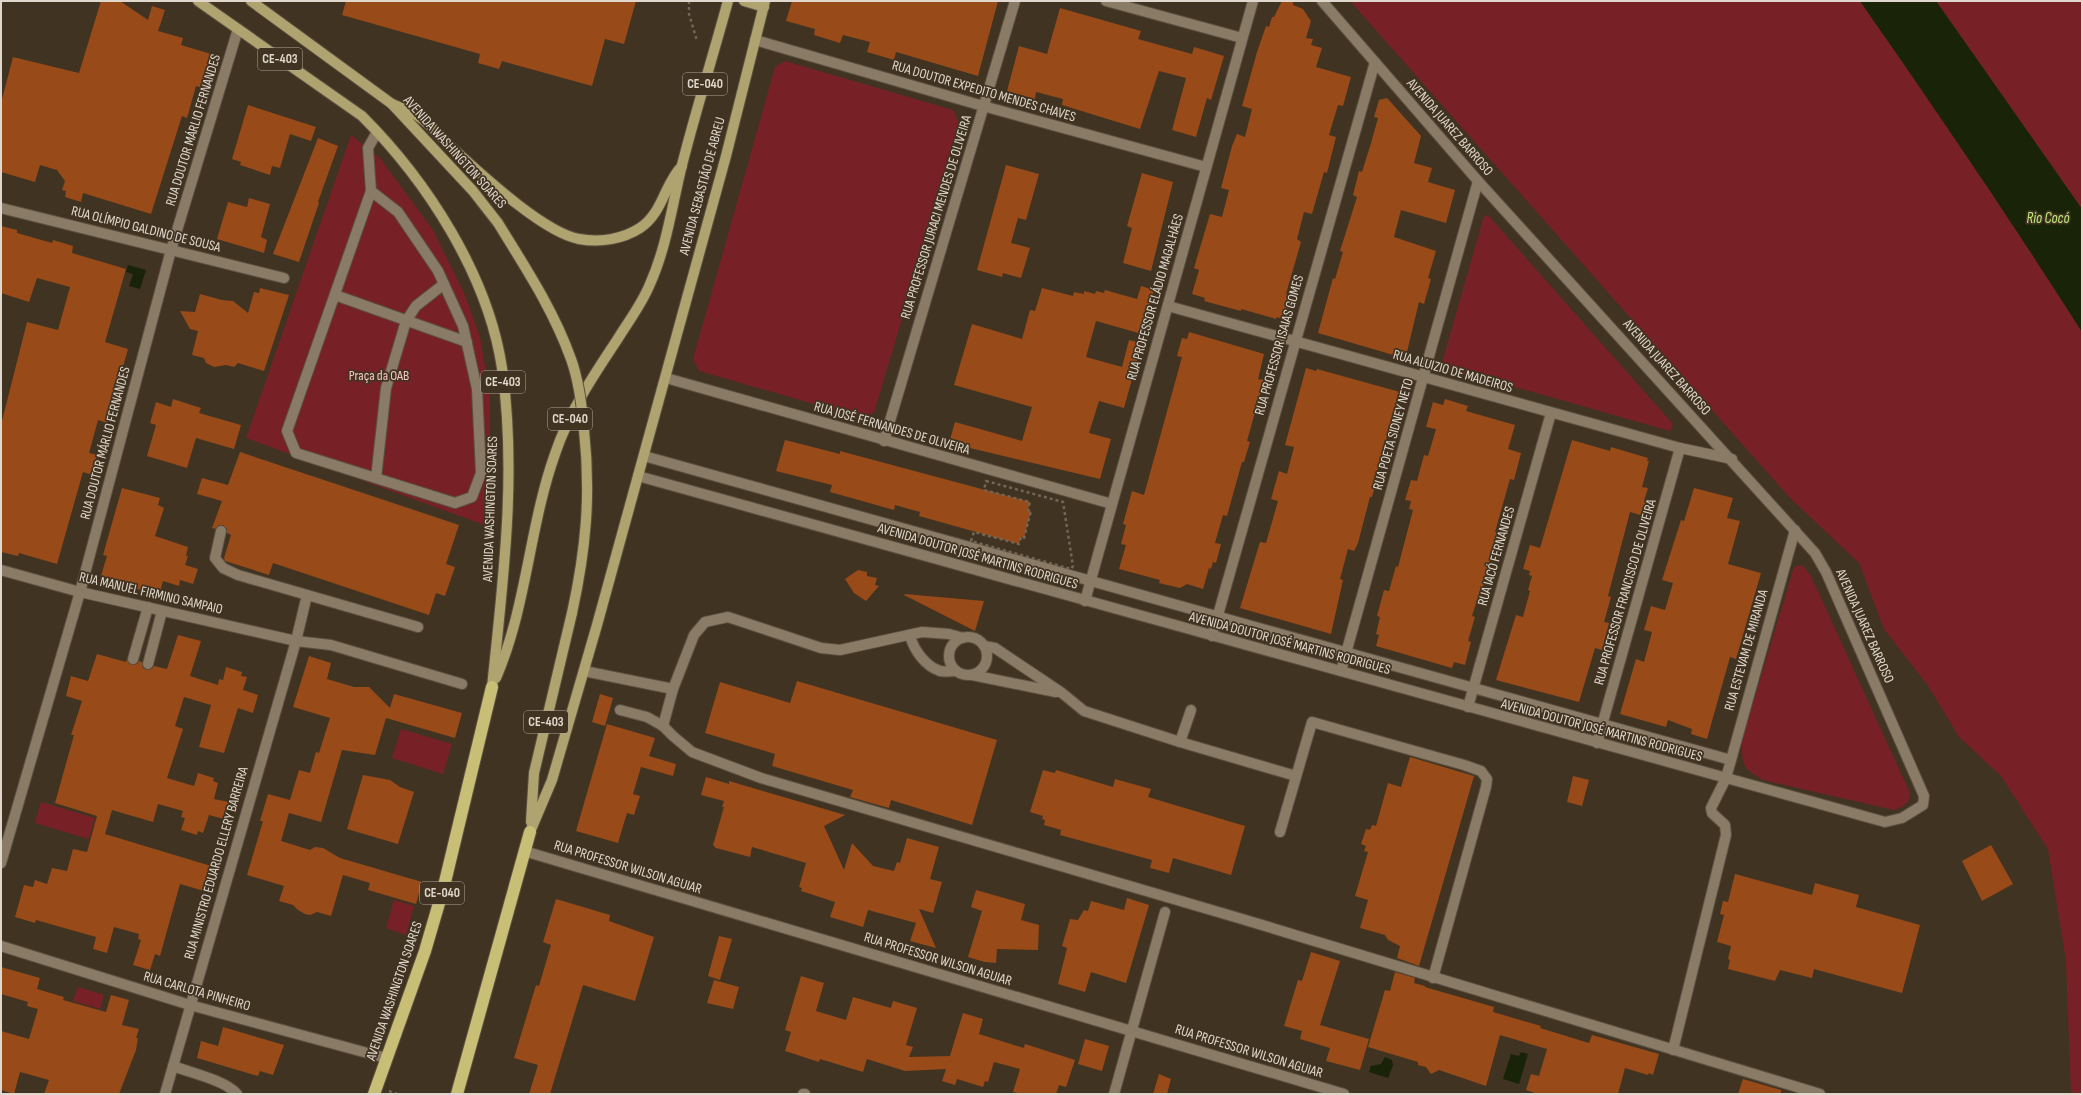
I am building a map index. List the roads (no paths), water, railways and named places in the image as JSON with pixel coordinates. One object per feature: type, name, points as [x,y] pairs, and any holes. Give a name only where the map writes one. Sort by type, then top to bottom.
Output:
[{"type":"highway","name":"AVENIDA WASHINGTON SOARES","points":[[374,1094],[425,951],[444,886],[492,687]]},
{"type":"highway","name":"AVENIDA WASHINGTON SOARES","points":[[457,1094],[530,832]]},
{"type":"main road","name":"AVENIDA WASHINGTON SOARES","points":[[198,1],[362,116],[409,168],[440,212],[474,279],[491,321],[498,352],[508,424],[509,474],[504,577],[492,687]]},
{"type":"main road","name":"AVENIDA WASHINGTON SOARES","points":[[251,1],[392,104],[473,191],[498,222],[540,290],[555,320],[571,359],[582,412],[587,459],[588,499],[583,552],[572,613],[534,773],[530,832]]},
{"type":"main road","name":"AVENIDA SEBASTIÃO DE ABREU","points":[[682,166],[728,1]]},
{"type":"main road","points":[[744,1],[764,4]]},
{"type":"main road","name":"AVENIDA SEBASTIÃO DE ABREU","points":[[666,378],[764,4]]},
{"type":"main road","points":[[392,104],[419,116],[485,179],[535,216],[555,229],[580,239],[599,241],[616,239],[628,235],[642,227],[658,208],[669,181],[682,166]]},
{"type":"main road","name":"AVENIDA WASHINGTON SOARES","points":[[492,687],[505,658],[522,596],[532,544],[554,454],[576,405],[588,384],[639,306],[650,286],[667,232],[682,166]]},
{"type":"main road","name":"AVENIDA WASHINGTON SOARES","points":[[530,832],[552,780],[666,378]]},
{"type":"street","name":"RUA PROFESSOR JURACI MENDES DE OLIVEIRA","points":[[884,441],[1015,1]]},
{"type":"street","points":[[1106,1],[1242,38]]},
{"type":"street","name":"RUA PROFESSOR ELÁDIO MAGALHÃES","points":[[1085,601],[1242,38],[1254,1]]},
{"type":"street","name":"AVENIDA JUAREZ BARROSO","points":[[1322,1],[1478,181],[1732,459],[1815,553],[1826,572],[1924,796]]},
{"type":"street","name":"RUA DOUTOR MÁRLIO FERNANDES","points":[[1,864],[80,592],[171,250],[238,29]]},
{"type":"street","name":"RUA DOUTOR EXPEDITO MENDES CHAVES","points":[[755,40],[983,106],[1206,166]]},
{"type":"street","name":"RUA PROFESSOR ISAIAS GOMES","points":[[1212,636],[1375,62]]},
{"type":"street","points":[[371,191],[398,212],[438,271],[463,326],[477,389],[481,473],[472,497],[455,503],[296,453],[287,431],[371,191],[368,148],[377,132]]},
{"type":"street","name":"RUA POETA SIDNEY NETO","points":[[1341,671],[1478,181]]},
{"type":"street","name":"RUA OLÍMPIO GALDINO DE SOUSA","points":[[1,208],[284,278]]},
{"type":"street","points":[[376,478],[386,388],[406,320],[416,306],[444,284]]},
{"type":"street","points":[[334,295],[467,342]]},
{"type":"street","name":"RUA ALUIZIO DE MADEIROS","points":[[1168,306],[1680,448],[1732,459]]},
{"type":"street","name":"RUA JOSÉ FERNANDES DE OLIVEIRA","points":[[666,378],[884,441],[1112,504]]},
{"type":"street","name":"RUA IACÓ FERNANDES","points":[[1468,707],[1551,413]]},
{"type":"street","name":"RUA PROFESSOR FRANCISCO DE OLIVEIRA","points":[[1597,743],[1680,448]]},
{"type":"street","name":"AVENIDA DOUTOR JOSÉ MARTINS RODRIGUES","points":[[644,456],[1217,618],[1731,760]]},
{"type":"street","name":"AVENIDA DOUTOR JOSÉ MARTINS RODRIGUES","points":[[638,476],[1885,822],[1902,818],[1923,805],[1924,796]]},
{"type":"street","name":"RUA ESTEVAM DE MIRANDA","points":[[1673,1050],[1726,834],[1725,825],[1712,813],[1711,808],[1726,778],[1795,530]]},
{"type":"street","points":[[221,531],[215,558],[223,568],[238,576],[418,627]]},
{"type":"street","name":"RUA MANUEL FIRMINO SAMPAIO","points":[[1,570],[80,592],[162,611],[296,640],[331,645],[462,684]]},
{"type":"street","name":"RUA MINISTRO EDUARDO ELLERY BARREIRA","points":[[165,1094],[296,640],[307,595]]},
{"type":"street","points":[[133,659],[148,607]]},
{"type":"street","points":[[148,664],[162,611]]},
{"type":"street","points":[[664,726],[673,689],[694,635],[705,622],[728,617],[783,636],[831,650],[840,650],[893,638],[910,636],[922,632],[949,634],[963,638],[975,639],[984,646],[995,648],[1062,693],[1084,711],[1180,742],[1296,776]]},
{"type":"street","points":[[910,636],[913,647],[924,660],[940,671],[956,671],[966,676],[972,675],[981,670],[984,666],[987,656],[984,646]]},
{"type":"street","points":[[956,671],[950,661],[949,655],[954,643],[963,638]]},
{"type":"street","points":[[584,671],[639,680],[673,689]]},
{"type":"street","points":[[972,675],[1062,693]]},
{"type":"street","points":[[620,710],[647,717],[664,726],[673,736],[692,752],[761,778],[1242,919],[1820,1094]]},
{"type":"street","points":[[1180,742],[1190,710]]},
{"type":"street","points":[[1280,832],[1312,722],[1474,768],[1484,775],[1487,779],[1486,787],[1433,978]]},
{"type":"street","name":"RUA PROFESSOR WILSON AGUIAR","points":[[524,851],[1344,1094]]},
{"type":"street","points":[[1114,1094],[1165,912]]},
{"type":"street","name":"RUA CARLOTA PINHEIRO","points":[[1,946],[190,1005],[386,1058]]},
{"type":"street","points":[[173,1066],[212,1080],[234,1090],[238,1094]]},
{"type":"water","name":"Rio Cocó","points":[[1860,1],[1936,1],[2082,209],[2082,332],[1973,165]]},
{"type":"water","points":[[128,265],[146,270],[140,289],[129,286],[133,274],[126,272]]},
{"type":"water","points":[[1521,1052],[1528,1054],[1519,1084],[1503,1079],[1511,1054],[1519,1056]]},
{"type":"water","points":[[1385,1057],[1392,1060],[1393,1065],[1388,1078],[1369,1072],[1371,1066],[1381,1064]]},
{"type":"park label","name":"Praça da OAB","points":[[379,375]]}]
